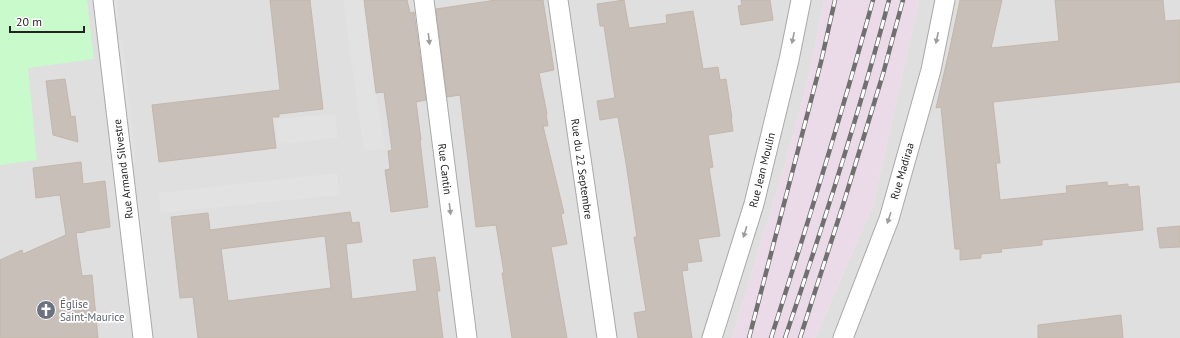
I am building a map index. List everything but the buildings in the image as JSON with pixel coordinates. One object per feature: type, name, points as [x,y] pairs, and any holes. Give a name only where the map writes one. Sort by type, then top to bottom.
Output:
[{"type":"street","name":"Rue Armand Silvestre","points":[[103,0],[143,338]]},
{"type":"street","name":"Rue Cantin","points":[[424,0],[467,338]]},
{"type":"street","name":"Rue du 22 Septembre","points":[[558,0],[607,338]]},
{"type":"street","name":"Rue Jean Moulin","points":[[712,338],[754,204],[789,60],[801,0]]},
{"type":"street","name":"Rue Madiraa","points":[[843,338],[889,219],[931,70],[945,0]]},
{"type":"shaded area","points":[[0,0],[824,0],[810,72],[786,161],[732,338],[0,338]]},
{"type":"shaded area","points":[[109,0],[117,0],[119,20],[112,21]]},
{"type":"shaded area","points":[[343,0],[364,0],[385,149],[364,151]]},
{"type":"shaded area","points":[[824,0],[919,0],[873,205],[815,338],[732,338],[786,161],[810,72]]},
{"type":"shaded area","points":[[919,0],[1180,0],[1180,338],[815,338],[873,205]]},
{"type":"shaded area","points":[[122,40],[136,162],[129,166],[114,41]]},
{"type":"shaded area","points":[[335,114],[338,138],[278,144],[276,119]]},
{"type":"shaded area","points":[[337,173],[339,195],[161,213],[159,193]]},
{"type":"shaded area","points":[[139,199],[151,298],[145,300],[133,200]]},
{"type":"green space","points":[[0,0],[87,0],[94,59],[28,68],[37,160],[0,165]]},
{"type":"railway","points":[[749,338],[821,62],[835,0]]},
{"type":"railway","points":[[771,338],[824,170],[873,0]]},
{"type":"railway","points":[[785,338],[840,170],[889,0]]},
{"type":"railway","points":[[800,338],[883,74],[903,0]]},
{"type":"place","name":"Église Saint-Maurice","points":[[46,310]]}]
